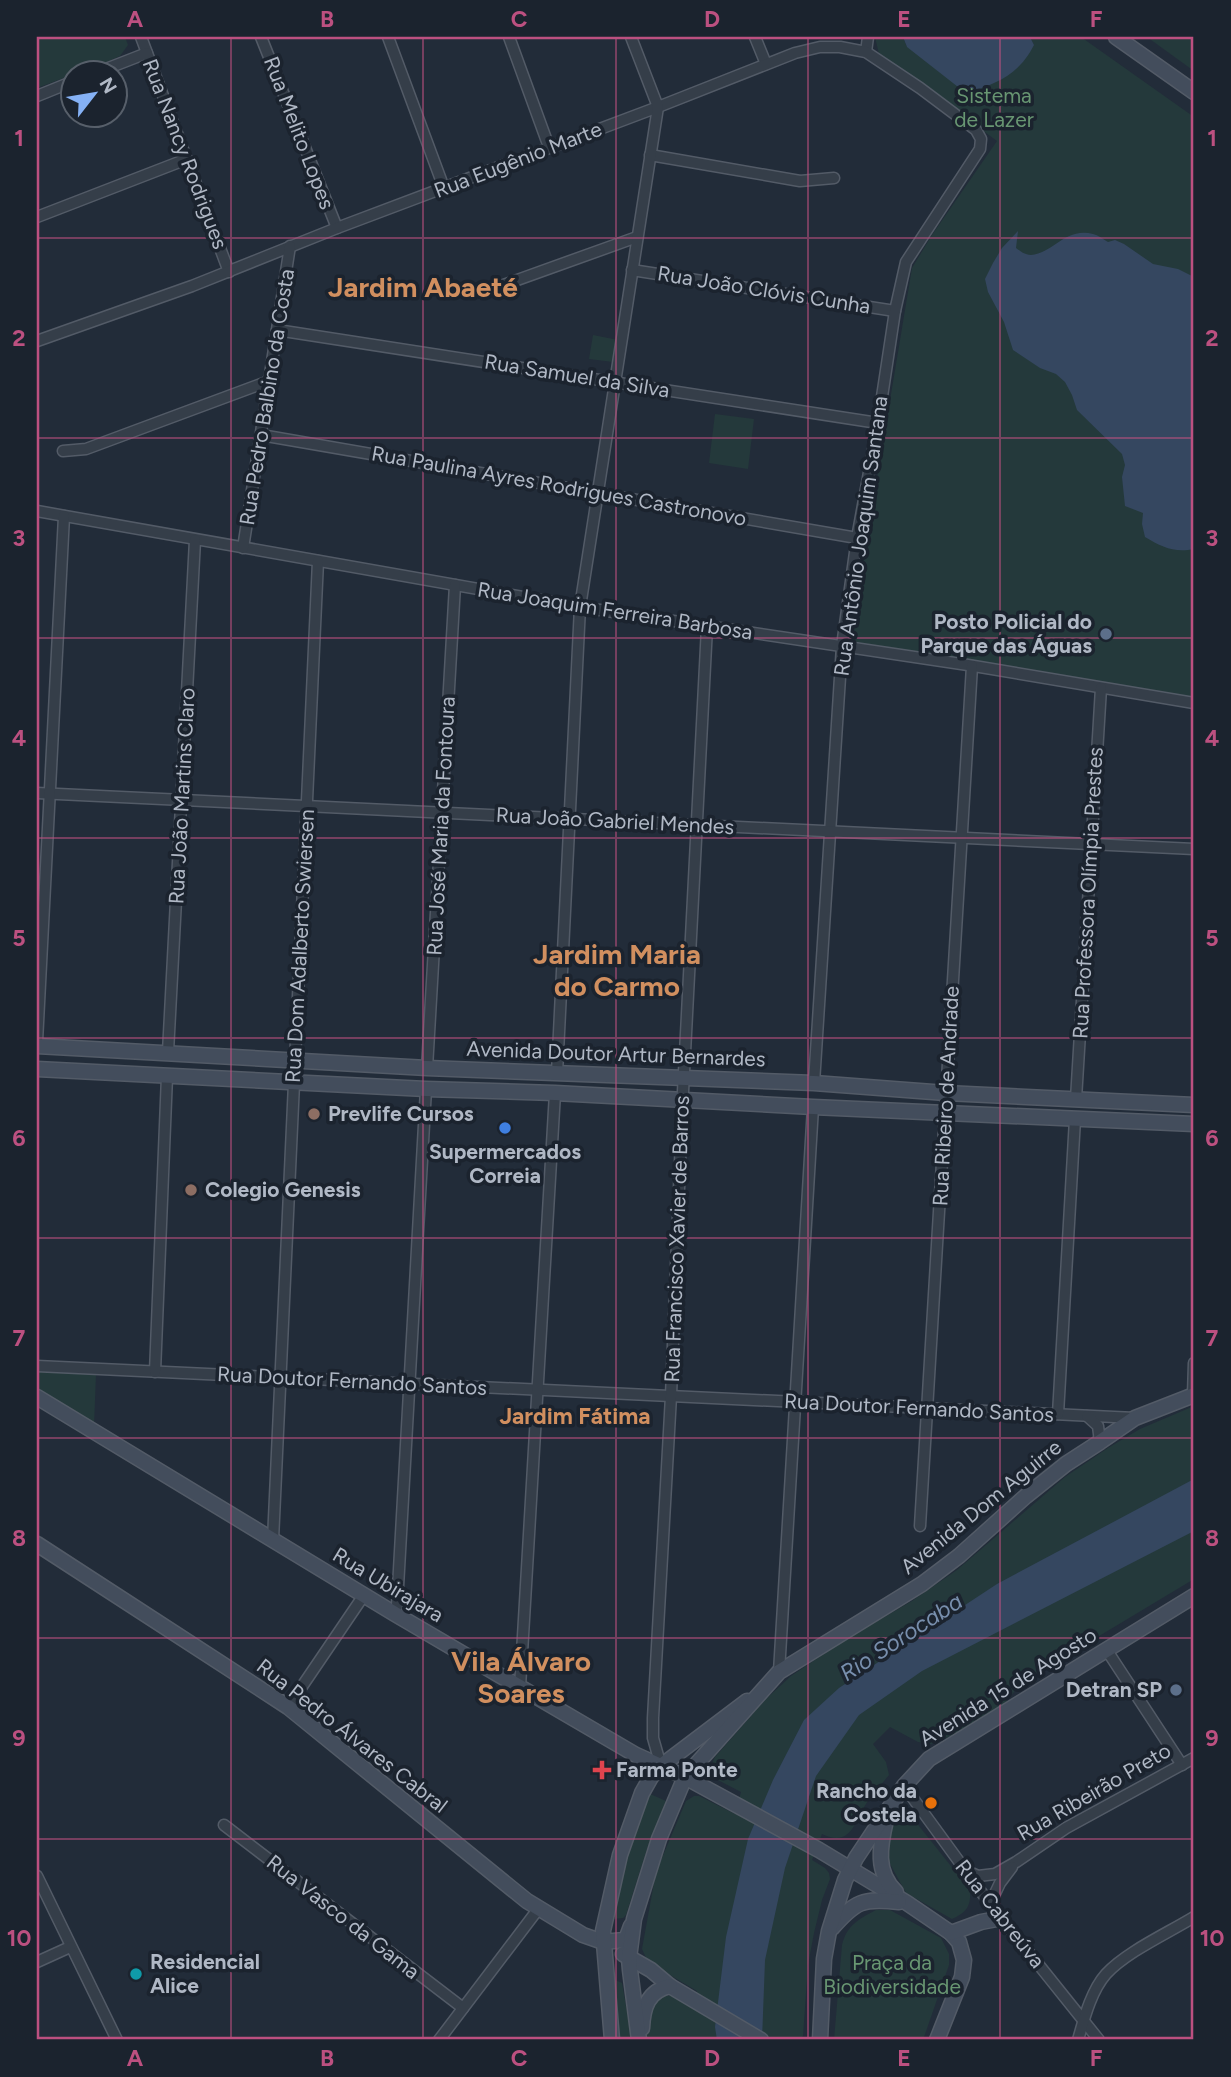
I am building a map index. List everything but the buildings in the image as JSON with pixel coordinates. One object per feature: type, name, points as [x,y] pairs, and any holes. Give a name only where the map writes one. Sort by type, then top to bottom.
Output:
[{"type":"main road","points":[[1116,37],[1194,92]]},
{"type":"main road","name":"Avenida Doutor Artur Bernardes","points":[[37,1044],[427,1068],[814,1083],[946,1093],[1194,1105]]},
{"type":"main road","name":"Avenida Doutor Artur Bernardes","points":[[37,1069],[426,1090],[555,1093],[1194,1125]]},
{"type":"main road","name":"Avenida Dom Aguirre","points":[[640,2040],[629,1958],[635,1919],[659,1839],[685,1777],[779,1672],[922,1584],[959,1556],[1066,1464],[1135,1418],[1194,1395]]},
{"type":"main road","name":"Rua Ubirajara","points":[[37,1397],[395,1614],[636,1755],[685,1777],[850,1868]]},
{"type":"main road","name":"Rua Pedro Álvares Cabral","points":[[37,1544],[288,1707],[527,1902],[651,1970],[674,1988],[761,2040]]},
{"type":"main road","name":"Avenida 15 de Agosto","points":[[820,2040],[824,1959],[837,1901],[850,1868],[904,1786],[929,1759],[1194,1596]]},
{"type":"main road","name":"Avenida Dom Aguirre","points":[[612,2040],[603,1942],[606,1914],[620,1854],[642,1793],[661,1766],[764,1688]]},
{"type":"main road","points":[[887,1813],[880,1844],[882,1873],[892,1889],[907,1903]]},
{"type":"main road","points":[[850,1868],[907,1903],[951,1933],[959,1942],[964,1961],[961,1977],[937,2040]]},
{"type":"main road","points":[[829,1931],[857,1904],[866,1900],[907,1903]]},
{"type":"main road","points":[[951,1933],[1002,1918]]},
{"type":"main road","points":[[603,1942],[624,1940],[635,1919]]},
{"type":"main road","points":[[640,2040],[643,2014],[650,1996],[661,1988],[674,1988]]},
{"type":"street","name":"Rua Nancy Rodrigues","points":[[141,37],[229,272]]},
{"type":"street","name":"Rua Melito Lopes","points":[[261,37],[337,228]]},
{"type":"street","points":[[388,37],[444,188]]},
{"type":"street","points":[[509,37],[549,147]]},
{"type":"street","points":[[558,1073],[580,607],[658,107],[631,37]]},
{"type":"street","points":[[755,37],[766,64]]},
{"type":"street","points":[[866,52],[868,37]]},
{"type":"street","name":"Rua Eugênio Marte","points":[[37,341],[229,272],[290,246],[795,53],[820,47],[840,47],[866,52],[976,130],[981,139]]},
{"type":"street","points":[[129,60],[147,53]]},
{"type":"street","points":[[37,96],[60,87]]},
{"type":"street","name":"Rua Antônio Joaquim Santana","points":[[814,1083],[842,646],[895,311],[905,262],[980,149],[981,139]]},
{"type":"street","points":[[650,155],[800,181],[834,178]]},
{"type":"street","points":[[37,217],[187,159]]},
{"type":"street","points":[[481,293],[637,237]]},
{"type":"street","name":"Rua Pedro Balbino da Costa","points":[[243,548],[290,246]]},
{"type":"street","name":"Rua João Clóvis Cunha","points":[[632,270],[895,311]]},
{"type":"street","name":"Rua Samuel da Silva","points":[[277,330],[878,423]]},
{"type":"street","points":[[63,451],[86,449],[269,381]]},
{"type":"street","name":"Rua Paulina Ayres Rodrigues Castronovo","points":[[261,435],[857,538]]},
{"type":"street","name":"Rua Joaquim Ferreira Barbosa","points":[[37,511],[580,607],[972,666],[1194,703]]},
{"type":"street","points":[[37,1044],[64,516]]},
{"type":"street","name":"Rua João Martins Claro","points":[[167,1052],[195,540]]},
{"type":"street","name":"Rua Dom Adalberto Swiersen","points":[[273,1540],[318,561]]},
{"type":"street","name":"Rua José Maria da Fontoura","points":[[427,1068],[455,585]]},
{"type":"street","name":"Rua Francisco Xavier de Barros","points":[[661,1766],[653,1738],[653,1718],[707,627]]},
{"type":"street","name":"Rua Ribeiro de Andrade","points":[[920,1526],[972,666]]},
{"type":"street","name":"Rua Professora Olímpia Prestes","points":[[1076,1099],[1101,688]]},
{"type":"street","name":"Rua João Gabriel Mendes","points":[[37,793],[1194,849]]},
{"type":"street","points":[[155,1372],[167,1076]]},
{"type":"street","points":[[395,1614],[426,1090]]},
{"type":"street","points":[[520,1687],[555,1093]]},
{"type":"street","points":[[779,1672],[813,1108]]},
{"type":"street","points":[[1058,1414],[1075,1119]]},
{"type":"street","points":[[1194,1363],[1194,1395]]},
{"type":"street","name":"Rua Doutor Fernando Santos","points":[[37,1366],[1135,1418]]},
{"type":"street","points":[[1087,1416],[1098,1426],[1100,1442]]},
{"type":"street","points":[[288,1707],[364,1595]]},
{"type":"street","points":[[1106,1650],[1182,1765]]},
{"type":"street","name":"Rua Ribeirão Preto","points":[[965,1870],[978,1876],[995,1874],[1066,1828],[1194,1758]]},
{"type":"street","name":"Rua Cabreúva","points":[[904,1786],[990,1904],[1098,2040]]},
{"type":"street","name":"Rua Vasco da Gama","points":[[224,1825],[463,2008]]},
{"type":"street","name":"Rua Ribeirão Preto","points":[[990,1904],[1000,1883],[1016,1862]]},
{"type":"street","points":[[37,1876],[117,2040]]},
{"type":"street","points":[[439,2040],[539,1908]]},
{"type":"street","points":[[1078,2040],[1095,1992],[1105,1975],[1124,1959],[1194,1917]]},
{"type":"street","points":[[37,1962],[71,1947]]},
{"type":"green space","points":[[37,37],[125,37],[128,45],[120,56],[111,60],[60,60],[60,79],[37,88]]},
{"type":"green space","name":"Sistema de Lazer","points":[[875,37],[903,37],[907,47],[1034,45],[1030,37],[1081,37],[1194,117],[1194,698],[850,641],[912,268],[997,141],[879,54]]},
{"type":"green space","points":[[1147,37],[1194,37],[1194,71]]},
{"type":"green space","points":[[593,335],[618,340],[613,362],[589,359]]},
{"type":"green space","points":[[715,414],[754,419],[748,469],[709,463]]},
{"type":"green space","points":[[37,1370],[96,1374],[94,1426],[37,1389]]},
{"type":"green space","points":[[1194,1406],[1194,1579],[1021,1683],[1003,1706],[953,1735],[931,1744],[918,1742],[890,1727],[873,1744],[886,1762],[889,1775],[846,1835],[832,1838],[822,1834],[812,1860],[825,1868],[830,1879],[822,1900],[808,1965],[803,2036],[799,2040],[646,2040],[648,2016],[659,1995],[672,1996],[698,2011],[697,1991],[648,1962],[642,1949],[656,1872],[686,1801],[699,1796],[735,1814],[741,1792],[712,1777],[709,1770],[715,1757],[766,1699],[791,1676],[957,1570],[1065,1477],[1108,1448],[1140,1429]]},
{"type":"green space","points":[[648,1793],[666,1801],[626,1915],[613,1919],[610,1917],[623,1862]]},
{"type":"green space","points":[[899,1814],[911,1816],[970,1890],[967,1908],[952,1919],[906,1893],[889,1862],[886,1842],[891,1826]]},
{"type":"green space","name":"Praça da Biodiversidade","points":[[876,1910],[890,1910],[941,1938],[949,1954],[949,1965],[923,2040],[834,2040],[844,1938],[854,1923]]},
{"type":"green space","points":[[613,1979],[622,1983],[632,2040],[617,2040]]},
{"type":"water","points":[[903,37],[1030,37],[1034,45],[1021,64],[1006,77],[967,94],[907,47]]},
{"type":"water","points":[[1018,231],[1016,248],[1023,253],[1039,253],[1075,234],[1093,234],[1108,242],[1115,240],[1124,244],[1153,264],[1178,269],[1194,277],[1194,549],[1168,548],[1145,537],[1143,513],[1125,506],[1122,477],[1125,465],[1122,454],[1077,410],[1065,382],[1013,350],[985,279],[1002,248]]},
{"type":"water","name":"Rio Sorocaba","points":[[1194,1479],[1194,1531],[922,1671],[859,1715],[816,1776],[785,1868],[765,1960],[762,2040],[717,2040],[715,2027],[726,1937],[748,1839],[773,1780],[804,1720],[839,1688],[997,1584]]},
{"type":"place","name":"Posto Policial do Parque das Águas","points":[[1106,634]]},
{"type":"place","name":"Prevlife Cursos","points":[[314,1114]]},
{"type":"place","name":"Supermercados Correia","points":[[505,1128]]},
{"type":"place","name":"Colegio Genesis","points":[[191,1190]]},
{"type":"place","name":"Detran SP","points":[[1176,1690]]},
{"type":"place","name":"Farma Ponte","points":[[602,1770]]},
{"type":"place","name":"Rancho da Costela","points":[[931,1803]]},
{"type":"place","name":"Residencial Alice","points":[[136,1974]]},
{"type":"district","name":"Jardim Abaeté","points":[[423,287]]},
{"type":"district","name":"Jardim Maria do Carmo","points":[[617,970]]},
{"type":"district","name":"Jardim Fátima","points":[[575,1416]]},
{"type":"district","name":"Vila Álvaro Soares","points":[[521,1677]]}]
